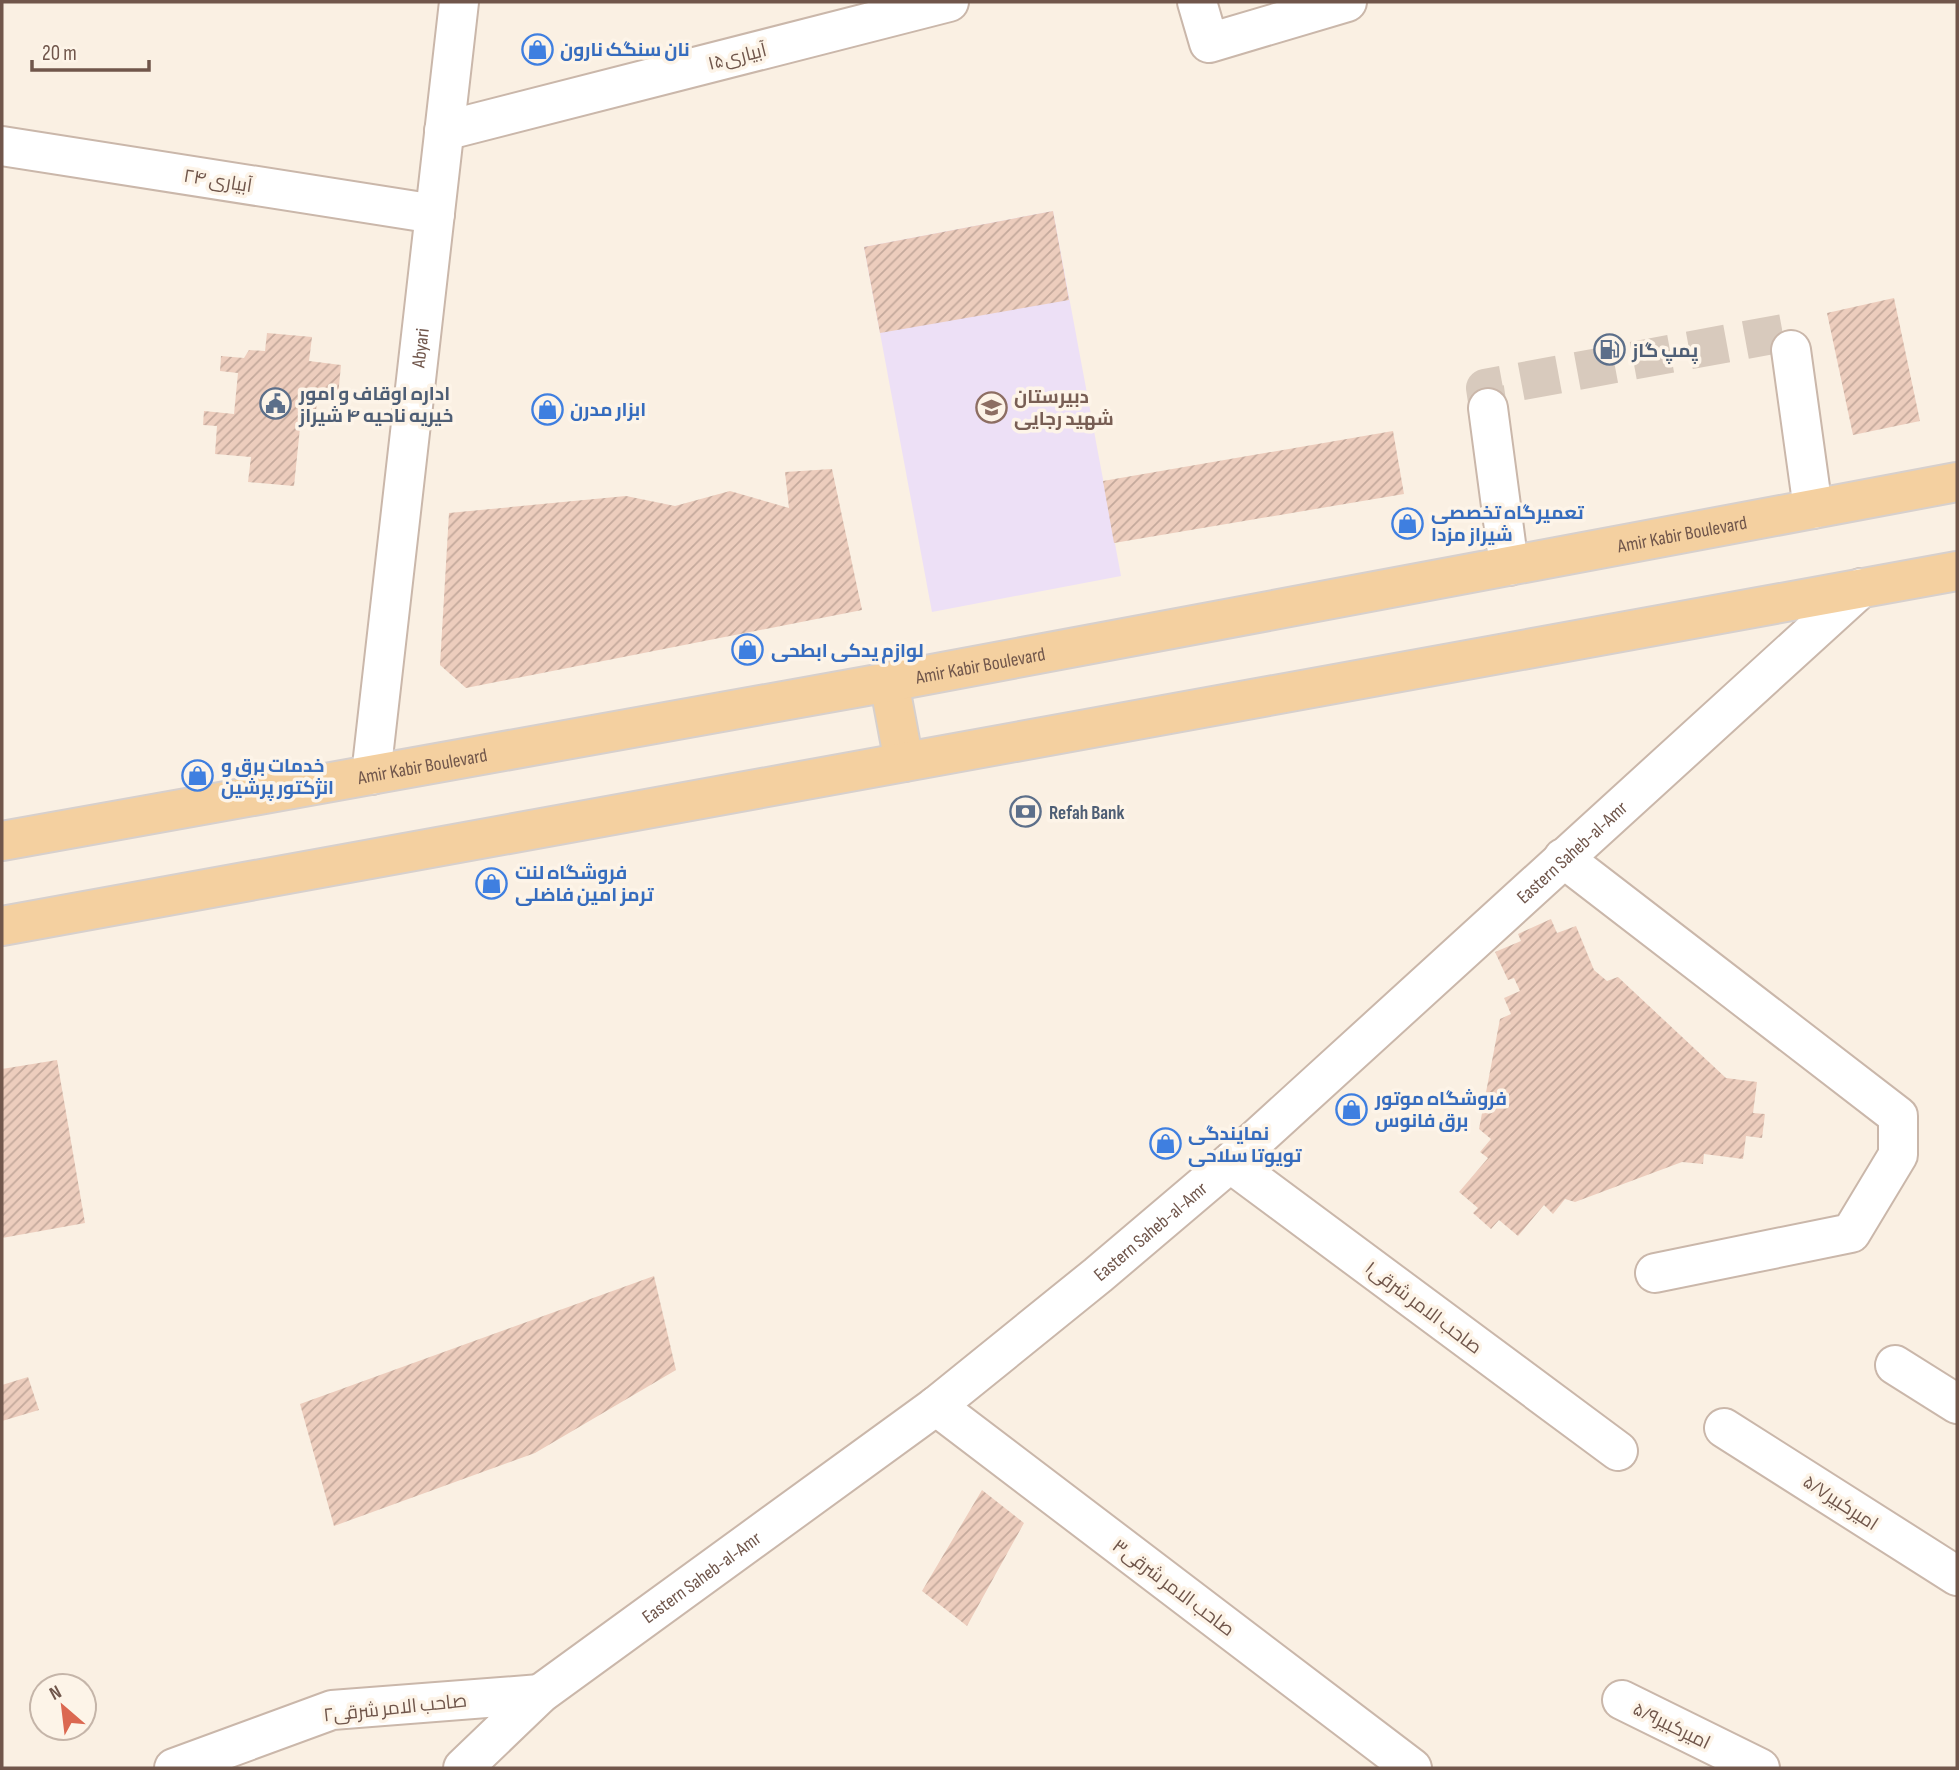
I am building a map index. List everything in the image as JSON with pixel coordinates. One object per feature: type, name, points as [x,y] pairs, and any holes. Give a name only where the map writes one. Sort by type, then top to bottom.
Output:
[{"type":"main road","name":"Amir Kabir Boulevard","points":[[2,841],[890,682],[1813,509],[1952,477]]},
{"type":"main road","points":[[2,926],[1957,571]]},
{"type":"main road","points":[[890,682],[904,762]]},
{"type":"street","name":"Abyari","points":[[371,775],[459,2]]},
{"type":"street","name":"آبیاری۱۵","points":[[444,131],[949,2]]},
{"type":"street","points":[[1197,2],[1209,43],[1347,2]]},
{"type":"street","name":"آبیاری ۲۴","points":[[2,146],[435,214]]},
{"type":"street","points":[[1791,350],[1813,509]]},
{"type":"street","points":[[1488,408],[1509,566]]},
{"type":"street","name":"Eastern Saheb-al-Amr","points":[[463,1768],[541,1694],[936,1406],[1230,1163],[1861,588]]},
{"type":"street","points":[[1563,858],[1898,1116],[1898,1155],[1851,1233],[1655,1273]]},
{"type":"street","name":"صاحب الامر شرقی۱","points":[[1230,1163],[1618,1451]]},
{"type":"street","points":[[1895,1365],[1957,1404]]},
{"type":"street","name":"صاحب الامر شرقی۳","points":[[936,1406],[1412,1768]]},
{"type":"street","name":"امیرکبیر۵/۷","points":[[1724,1428],[1957,1576]]},
{"type":"street","name":"۲صاحب الامر شرقی","points":[[174,1768],[332,1710],[541,1694]]},
{"type":"street","name":"امیرکبیر۵/۹","points":[[1622,1700],[1760,1768]]},
{"type":"shaded area","name":"دبیرستان شهید رجایی","points":[[1053,211],[1121,576],[932,612],[864,247]]},
{"type":"building","points":[[1053,211],[1069,300],[880,333],[864,247]]},
{"type":"building","points":[[1894,298],[1920,421],[1853,435],[1827,313]]},
{"type":"building","name":"اداره اوقاف و امور خیریه ناحیه ۴ شیراز","points":[[267,333],[312,337],[309,361],[341,365],[338,396],[318,394],[315,419],[301,418],[294,486],[248,482],[251,457],[215,454],[217,426],[203,425],[204,411],[234,414],[238,373],[220,371],[221,356],[244,358],[249,350],[265,351]]},
{"type":"building","points":[[1393,431],[1404,494],[1114,543],[1103,481]]},
{"type":"building","points":[[832,469],[862,610],[466,688],[440,665],[449,513],[626,496],[675,506],[730,491],[789,508],[785,472]]},
{"type":"building","points":[[1551,919],[1557,933],[1576,926],[1594,970],[1607,981],[1618,977],[1726,1078],[1757,1082],[1753,1113],[1765,1114],[1762,1138],[1746,1136],[1743,1159],[1704,1154],[1703,1164],[1682,1162],[1575,1202],[1565,1199],[1553,1214],[1544,1205],[1518,1236],[1499,1220],[1491,1229],[1473,1213],[1478,1208],[1459,1192],[1488,1158],[1480,1152],[1491,1139],[1479,1129],[1500,1019],[1511,1014],[1504,998],[1520,991],[1514,978],[1508,980],[1495,952],[1521,941],[1518,934]]},
{"type":"building","points":[[57,1060],[85,1223],[2,1238],[2,1069]]},
{"type":"building","points":[[654,1276],[676,1370],[535,1453],[334,1526],[300,1404]]},
{"type":"building","points":[[28,1377],[39,1410],[2,1421],[2,1385]]},
{"type":"building","points":[[982,1490],[1024,1523],[967,1626],[922,1591]]},
{"type":"tunnel","points":[[1488,408],[1485,388],[1789,332],[1791,350]]},
{"type":"place","name":"نان سنگک نارون","points":[[537,49]]},
{"type":"place","name":"پمپ گاز","points":[[1609,350]]},
{"type":"place","name":"اداره اوقاف و امور خیریه ناحیه ۴ شیراز","points":[[276,404]]},
{"type":"place","name":"دبیرستان شهید رجایی","points":[[991,407]]},
{"type":"place","name":"ابزار مدرن","points":[[547,409]]},
{"type":"place","name":"تعمیرگاه تخصصی شیراز مزدا","points":[[1408,523]]},
{"type":"place","name":"لوازم یدکی ابطحی","points":[[748,650]]},
{"type":"place","name":"خدمات برق و انژکتور پرشین","points":[[198,776]]},
{"type":"place","name":"Refah Bank","points":[[1026,812]]},
{"type":"place","name":"فروشگاه لنت ترمز امین فاضلی","points":[[492,883]]},
{"type":"place","name":"فروشگاه موتور برق فانوس","points":[[1352,1109]]},
{"type":"place","name":"نمایندگی تویوتا سلاحی","points":[[1165,1144]]}]
